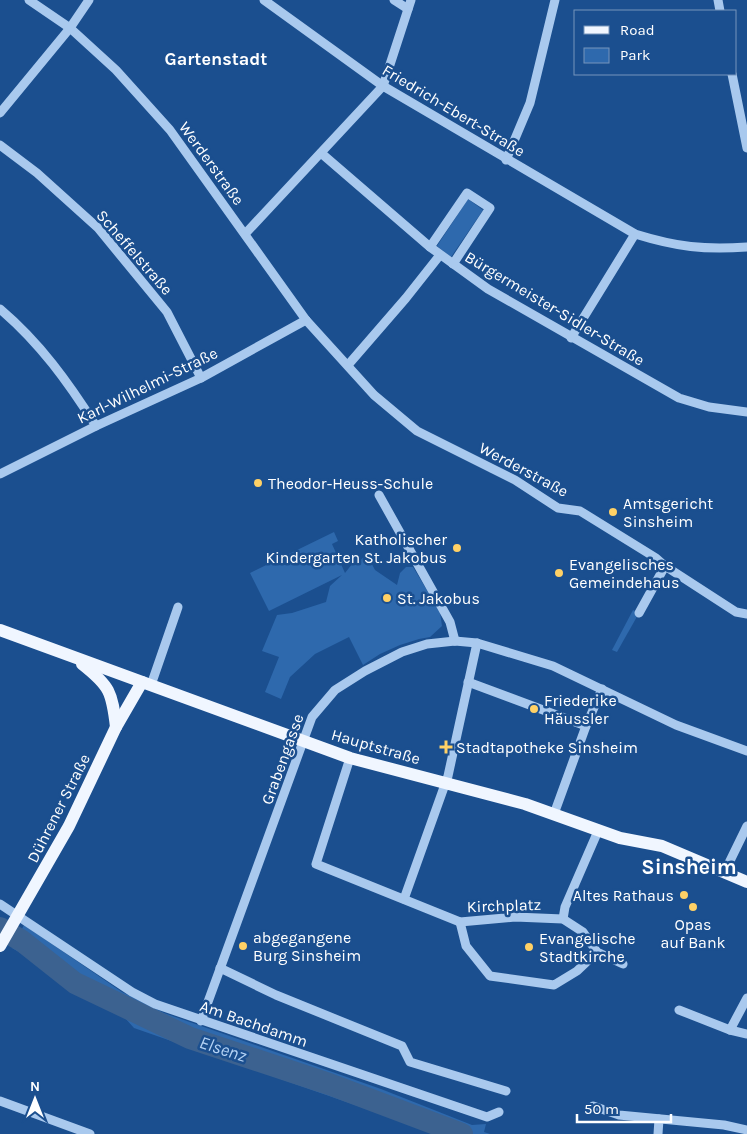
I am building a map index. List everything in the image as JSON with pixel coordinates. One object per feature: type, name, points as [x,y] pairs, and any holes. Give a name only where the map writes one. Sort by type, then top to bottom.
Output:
[{"type":"main road","name":"Hauptstraße","points":[[0,630],[350,758],[446,782],[554,814],[620,838],[662,846],[747,882]]},
{"type":"main road","points":[[75,658],[99,677],[112,694],[116,727]]},
{"type":"main road","name":"Dührener Straße","points":[[1,945],[69,826],[116,727],[146,683]]},
{"type":"street","name":"Werderstraße","points":[[29,0],[70,28],[116,70],[170,130],[306,320],[374,395],[417,431],[515,480],[558,508],[580,511],[656,558],[665,566],[736,612],[746,612]]},
{"type":"street","points":[[0,113],[70,28],[89,0]]},
{"type":"street","name":"Friedrich-Ebert-Straße","points":[[264,0],[383,86],[506,160],[635,234],[671,245],[709,249],[747,247]]},
{"type":"street","points":[[394,0],[408,10]]},
{"type":"street","points":[[245,234],[383,86],[411,0]]},
{"type":"street","points":[[506,160],[530,103],[554,0]]},
{"type":"street","points":[[732,75],[747,148]]},
{"type":"street","name":"Scheffelstraße","points":[[0,145],[37,173],[98,228],[167,312],[201,378]]},
{"type":"street","name":"Bürgermeister-Sidler-Straße","points":[[321,153],[430,247],[488,289],[679,398],[709,407],[747,412]]},
{"type":"street","points":[[430,247],[467,193],[490,208],[453,264]]},
{"type":"street","points":[[571,338],[635,234]]},
{"type":"street","points":[[348,365],[406,298],[440,255]]},
{"type":"street","points":[[0,310],[24,329],[61,372],[96,426]]},
{"type":"street","name":"Karl-Wilhelmi-Straße","points":[[0,474],[96,426],[201,378],[306,320]]},
{"type":"street","points":[[379,495],[450,622],[455,641]]},
{"type":"street","points":[[639,613],[665,566]]},
{"type":"street","points":[[146,683],[178,607]]},
{"type":"street","name":"Grabengasse","points":[[201,1021],[312,717],[335,690],[366,670],[402,652],[427,644],[455,641],[478,643],[553,666],[676,725],[747,752]]},
{"type":"street","points":[[404,899],[446,782],[478,643]]},
{"type":"street","points":[[468,682],[586,726]]},
{"type":"street","points":[[554,814],[586,726],[602,689]]},
{"type":"street","points":[[350,758],[316,864],[460,922]]},
{"type":"street","points":[[727,867],[747,826]]},
{"type":"street","points":[[563,919],[565,907],[598,831]]},
{"type":"street","name":"Am Bachdamm","points":[[0,904],[132,992],[155,1004],[487,1117],[499,1112]]},
{"type":"street","name":"Kirchplatz","points":[[597,952],[577,971],[554,985],[490,976],[466,946],[460,922],[515,917],[563,919],[583,932],[597,952],[623,964]]},
{"type":"street","points":[[220,968],[276,995],[402,1046],[410,1062],[506,1091]]},
{"type":"street","points":[[730,1030],[747,998]]},
{"type":"street","points":[[679,1010],[730,1030],[747,1034]]},
{"type":"street","points":[[0,1101],[90,1134]]},
{"type":"street","points":[[593,1106],[619,1115],[724,1125],[747,1130]]},
{"type":"street","points":[[658,1134],[659,1119]]},
{"type":"green space","points":[[468,199],[483,210],[451,257],[437,246]]},
{"type":"green space","points":[[334,532],[338,541],[332,544],[345,573],[356,559],[359,561],[367,555],[375,570],[397,585],[400,573],[406,567],[413,567],[440,612],[442,626],[430,637],[400,645],[380,654],[363,665],[349,637],[315,654],[290,677],[281,699],[265,692],[279,657],[262,651],[277,615],[292,613],[326,602],[330,586],[342,575],[269,611],[250,573]]},
{"type":"green space","points":[[633,610],[639,613],[617,652],[612,650]]},
{"type":"green space","points":[[24,925],[122,992],[164,1013],[381,1089],[472,1125],[486,1124],[484,1132],[490,1134],[438,1134],[134,1028],[116,1008],[12,948]]},
{"type":"waterway","name":"Elsenz","points":[[0,928],[22,941],[75,983],[190,1038],[329,1084],[462,1134]]},
{"type":"place","name":"Theodor-Heuss-Schule","points":[[258,483]]},
{"type":"place","name":"Amtsgericht Sinsheim","points":[[613,512]]},
{"type":"place","name":"Katholischer Kindergarten St. Jakobus","points":[[457,548]]},
{"type":"place","name":"Evangelisches Gemeindehaus","points":[[559,573]]},
{"type":"place","name":"St. Jakobus","points":[[387,598]]},
{"type":"place","name":"Friederike Häussler","points":[[534,709]]},
{"type":"place","name":"Stadtapotheke Sinsheim","points":[[446,747]]},
{"type":"place","name":"Altes Rathaus","points":[[684,895]]},
{"type":"place","name":"Opas auf Bank","points":[[693,907]]},
{"type":"place","name":"abgegangene Burg Sinsheim","points":[[243,946]]},
{"type":"place","name":"Evangelische Stadtkirche","points":[[529,947]]},
{"type":"district","name":"Gartenstadt","points":[[216,59]]},
{"type":"district","name":"Sinsheim","points":[[689,867]]}]
